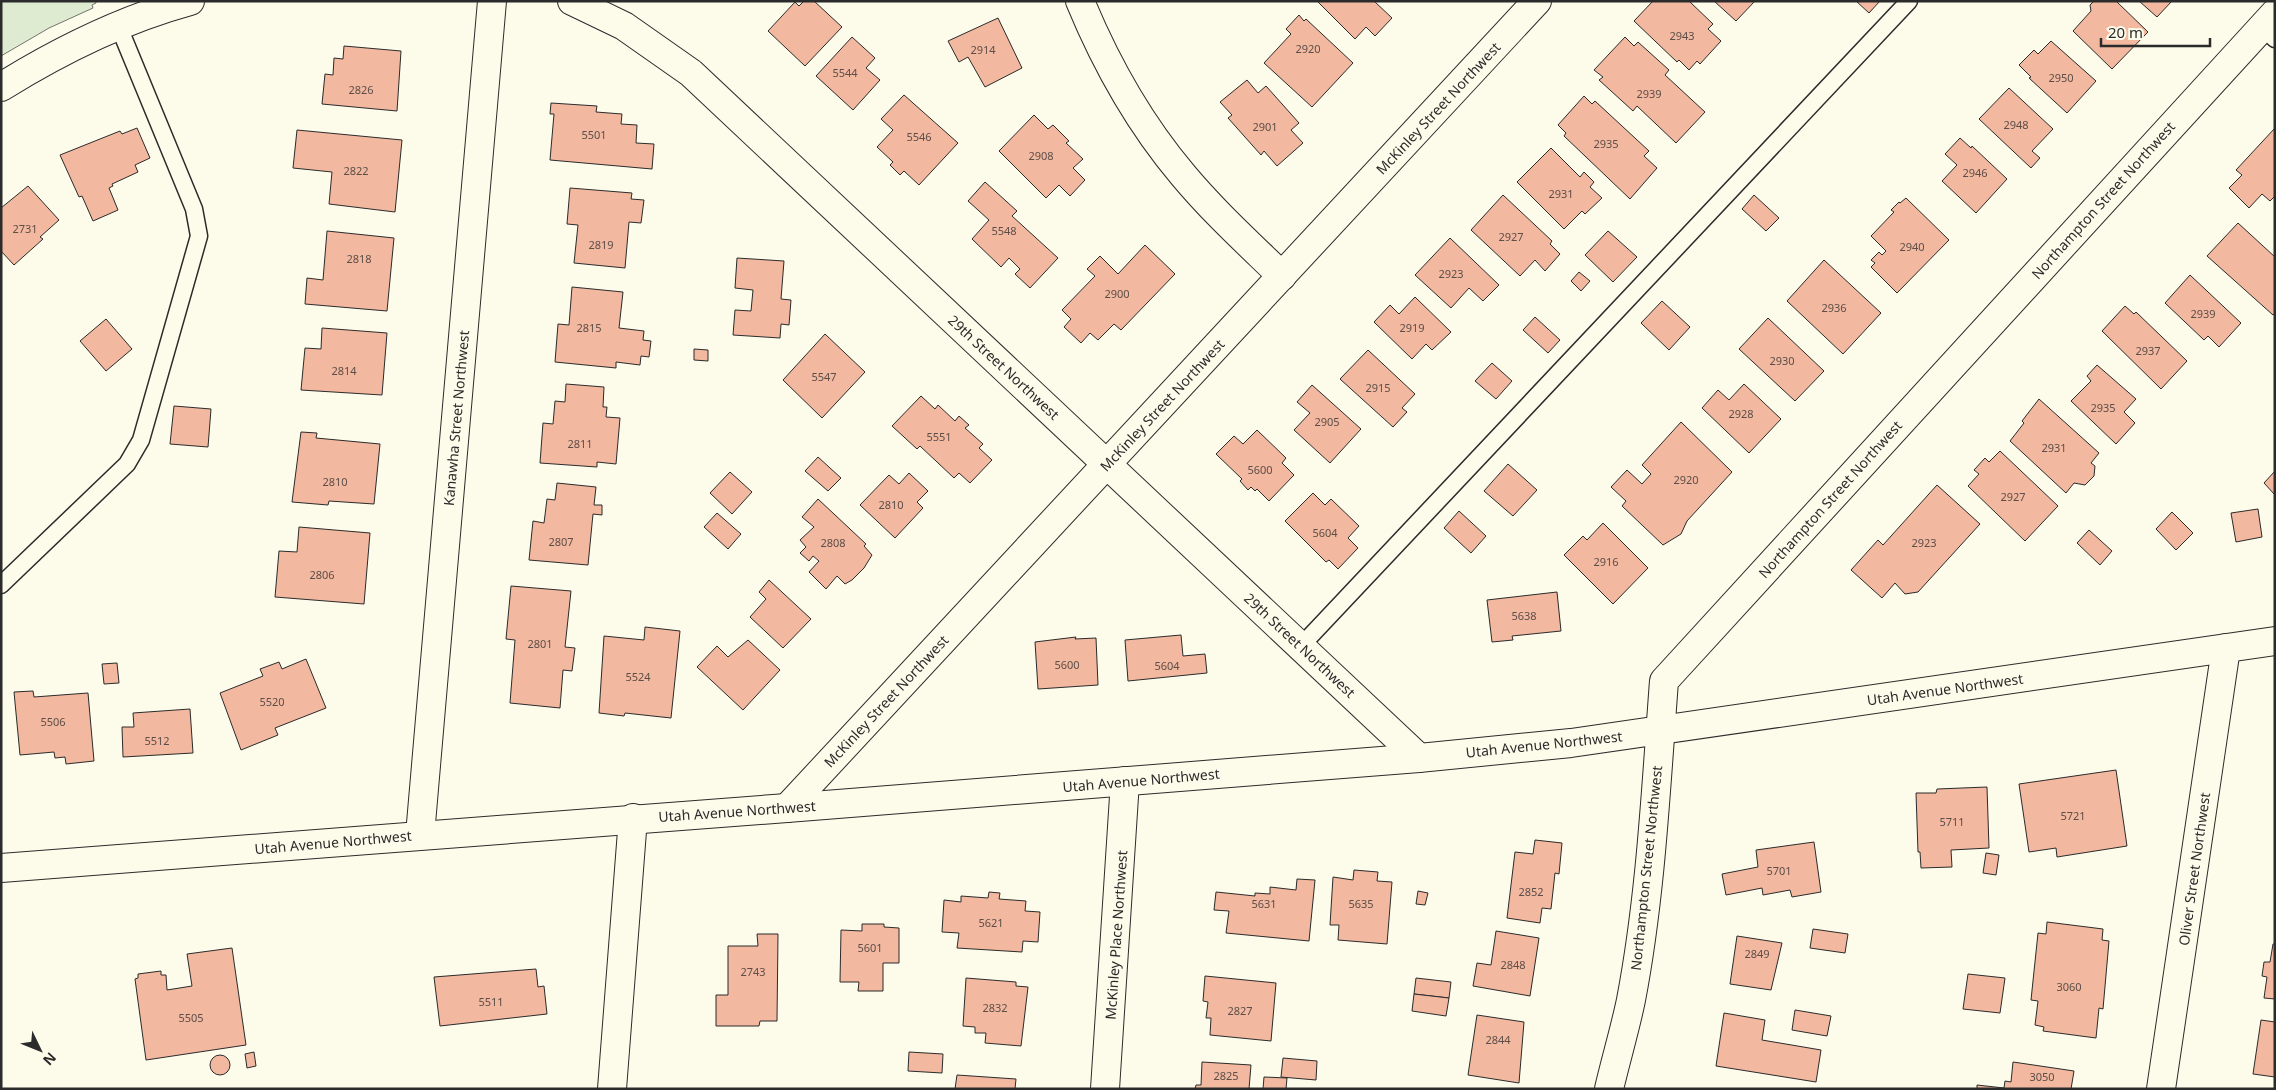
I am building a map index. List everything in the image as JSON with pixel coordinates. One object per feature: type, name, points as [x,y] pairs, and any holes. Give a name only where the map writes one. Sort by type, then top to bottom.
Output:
[{"type":"street","points":[[1,87],[33,67],[119,26],[190,1]]},
{"type":"street","name":"Kanawha Street Northwest","points":[[420,835],[492,1]]},
{"type":"street","name":"29th Street Northwest","points":[[572,1],[624,26],[691,73],[1419,758]]},
{"type":"street","points":[[1080,1],[1095,38],[1121,86],[1150,132],[1189,181],[1224,219],[1282,276]]},
{"type":"street","name":"McKinley Street Northwest","points":[[787,808],[1537,1]]},
{"type":"street","name":"Northampton Street Northwest","points":[[1609,1089],[1630,1000],[1642,922],[1656,800],[1664,681],[2270,26]]},
{"type":"street","name":"Utah Avenue Northwest","points":[[1,868],[1419,758],[1570,743],[2275,641]]},
{"type":"street","name":"Oliver Street Northwest","points":[[2161,1089],[2226,648]]},
{"type":"street","name":"McKinley Place Northwest","points":[[1105,1089],[1125,781]]},
{"type":"street","points":[[612,1089],[633,818]]},
{"type":"lane","points":[[1301,646],[1909,1]]},
{"type":"lane","points":[[1,585],[127,464],[141,440],[199,236],[194,209],[119,26]]},
{"type":"green space","points":[[1,1],[96,1],[96,3],[92,5],[93,8],[49,28],[1,56]]},
{"type":"building","points":[[804,1],[814,1],[842,27],[805,66],[768,31],[795,2],[799,6]]},
{"type":"building","points":[[1317,1],[1374,1],[1392,18],[1375,36],[1366,27],[1355,39]]},
{"type":"building","points":[[1653,1],[1689,1],[1713,24],[1708,29],[1721,41],[1700,64],[1697,61],[1689,70],[1679,60],[1677,62],[1634,21]]},
{"type":"building","points":[[1714,1],[1755,1],[1736,21]]},
{"type":"building","points":[[1856,1],[1880,1],[1869,13]]},
{"type":"building","points":[[2094,1],[2116,1],[2148,32],[2112,69],[2073,31],[2091,11],[2090,5]]},
{"type":"building","points":[[2139,1],[2172,1],[2157,17]]},
{"type":"building","points":[[1299,15],[1304,21],[1306,19],[1353,63],[1312,107],[1264,63],[1291,34],[1286,29]]},
{"type":"building","points":[[998,18],[1022,68],[985,87],[968,57],[959,62],[948,41]]},
{"type":"building","points":[[852,37],[875,58],[866,68],[880,80],[853,110],[816,76]]},
{"type":"building","points":[[1625,37],[1634,46],[1638,42],[1669,70],[1665,75],[1705,112],[1676,143],[1637,106],[1633,111],[1599,80],[1603,77],[1594,70]]},
{"type":"building","points":[[2051,41],[2096,81],[2067,113],[2029,78],[2031,77],[2019,65],[2034,50],[2038,54]]},
{"type":"building","points":[[344,46],[401,51],[397,111],[322,104],[325,74],[333,75],[334,58],[343,59]]},
{"type":"building","points":[[1247,80],[1258,93],[1266,86],[1299,123],[1291,130],[1303,143],[1277,166],[1264,151],[1261,155],[1228,118],[1232,115],[1220,102]]},
{"type":"building","points":[[2009,88],[2053,129],[2032,151],[2040,158],[2031,168],[1979,119]]},
{"type":"building","points":[[904,95],[958,143],[919,185],[904,171],[900,175],[890,165],[893,162],[877,147],[893,130],[881,119]]},
{"type":"building","points":[[1584,96],[1592,104],[1595,101],[1649,151],[1644,156],[1657,168],[1630,199],[1564,136],[1566,133],[1558,125]]},
{"type":"building","points":[[551,103],[597,106],[596,112],[622,114],[621,124],[637,125],[636,143],[654,144],[652,169],[550,160],[554,114],[550,114]]},
{"type":"building","points":[[1034,115],[1048,129],[1053,125],[1069,141],[1066,143],[1083,159],[1073,168],[1085,180],[1070,196],[1059,185],[1046,198],[999,151]]},
{"type":"building","points":[[137,128],[150,158],[135,165],[138,172],[112,184],[113,186],[109,188],[118,210],[93,221],[82,196],[79,197],[60,155],[120,131],[122,134]]},
{"type":"building","points":[[2275,128],[2275,196],[2270,201],[2262,194],[2249,208],[2229,188],[2242,175],[2236,170]]},
{"type":"building","points":[[297,130],[402,140],[395,212],[329,204],[332,172],[293,168]]},
{"type":"building","points":[[1960,138],[1971,148],[1972,146],[2007,179],[1976,213],[1942,181],[1957,165],[1945,154]]},
{"type":"building","points":[[1551,148],[1580,177],[1584,172],[1594,182],[1590,187],[1602,198],[1585,214],[1582,211],[1564,229],[1517,182]]},
{"type":"building","points":[[985,182],[1017,211],[1012,216],[1058,258],[1030,288],[1015,274],[1020,269],[1009,258],[1001,267],[972,239],[989,220],[968,201]]},
{"type":"building","points":[[28,186],[59,220],[40,237],[43,239],[14,265],[1,251],[1,208]]},
{"type":"building","points":[[570,188],[632,193],[631,199],[644,200],[641,223],[629,222],[625,268],[574,263],[578,225],[567,224]]},
{"type":"building","points":[[1503,195],[1552,241],[1550,244],[1560,254],[1545,271],[1535,260],[1520,276],[1471,230]]},
{"type":"building","points":[[1754,195],[1779,218],[1766,231],[1742,209]]},
{"type":"building","points":[[1906,198],[1949,240],[1897,293],[1871,267],[1875,263],[1871,260],[1879,252],[1882,255],[1886,251],[1871,236],[1894,212],[1891,210]]},
{"type":"building","points":[[2238,223],[2275,257],[2275,313],[2273,315],[2207,256]]},
{"type":"building","points":[[327,231],[394,238],[387,311],[305,304],[307,278],[323,280]]},
{"type":"building","points":[[1608,231],[1637,257],[1613,282],[1585,255]]},
{"type":"building","points":[[1450,238],[1499,285],[1483,301],[1469,288],[1451,308],[1415,275]]},
{"type":"building","points":[[1145,245],[1175,274],[1121,330],[1114,324],[1098,340],[1090,333],[1081,343],[1064,327],[1071,319],[1062,310],[1095,276],[1087,269],[1100,256],[1118,274]]},
{"type":"building","points":[[737,258],[784,261],[781,299],[791,300],[789,325],[781,324],[780,338],[733,335],[735,310],[751,311],[753,290],[735,288]]},
{"type":"building","points":[[1824,260],[1881,313],[1843,354],[1787,301]]},
{"type":"building","points":[[1579,272],[1590,281],[1581,291],[1571,281]]},
{"type":"building","points":[[2190,275],[2241,323],[2219,347],[2208,336],[2204,340],[2165,303]]},
{"type":"building","points":[[572,287],[623,292],[619,328],[644,331],[643,340],[651,341],[649,357],[641,356],[640,365],[616,362],[616,368],[555,362],[558,324],[569,325]]},
{"type":"building","points":[[1415,297],[1451,332],[1432,350],[1426,344],[1412,359],[1374,322],[1390,305],[1399,314]]},
{"type":"building","points":[[1662,301],[1690,327],[1669,350],[1641,323]]},
{"type":"building","points":[[2125,306],[2134,314],[2136,312],[2187,361],[2161,389],[2102,331]]},
{"type":"building","points":[[1535,317],[1560,340],[1548,353],[1523,330]]},
{"type":"building","points":[[1768,318],[1824,371],[1795,401],[1739,349]]},
{"type":"building","points":[[106,319],[132,349],[106,371],[80,341]]},
{"type":"building","points":[[322,328],[387,333],[382,395],[301,390],[305,348],[321,349]]},
{"type":"building","points":[[825,334],[865,372],[822,418],[783,380]]},
{"type":"building","points":[[694,349],[708,350],[708,361],[694,360]]},
{"type":"building","points":[[1368,350],[1415,394],[1402,408],[1407,412],[1393,427],[1340,379]]},
{"type":"building","points":[[1492,363],[1512,381],[1496,399],[1475,381]]},
{"type":"building","points":[[2097,365],[2136,399],[2124,412],[2135,423],[2116,444],[2071,401],[2091,381],[2087,376]]},
{"type":"building","points":[[566,384],[604,387],[603,407],[607,407],[606,417],[620,418],[616,464],[597,462],[597,467],[540,463],[543,423],[553,424],[555,401],[565,402]]},
{"type":"building","points":[[1744,384],[1781,419],[1749,453],[1702,408],[1718,390],[1729,400]]},
{"type":"building","points":[[1312,385],[1361,429],[1330,463],[1294,430],[1310,413],[1297,402]]},
{"type":"building","points":[[921,396],[935,409],[938,405],[955,421],[959,416],[969,425],[965,428],[983,444],[979,448],[992,460],[970,483],[959,473],[954,478],[920,446],[917,449],[892,426]]},
{"type":"building","points":[[2039,399],[2099,453],[2091,463],[2095,466],[2094,476],[2085,485],[2074,483],[2066,493],[2010,441]]},
{"type":"building","points":[[174,406],[211,409],[208,447],[170,444]]},
{"type":"building","points":[[1681,422],[1732,472],[1687,521],[1681,534],[1663,545],[1622,506],[1626,501],[1611,487],[1627,470],[1642,484],[1651,474],[1642,465]]},
{"type":"building","points":[[1257,430],[1286,458],[1282,463],[1294,475],[1269,501],[1257,489],[1255,491],[1251,487],[1248,490],[1240,481],[1242,479],[1216,454],[1234,436],[1243,444]]},
{"type":"building","points":[[301,432],[317,433],[316,438],[380,444],[374,504],[329,501],[328,505],[292,502]]},
{"type":"building","points":[[2000,451],[2058,506],[2025,541],[1968,486],[1979,474],[1974,470],[1985,458],[1989,462]]},
{"type":"building","points":[[818,457],[841,478],[828,491],[805,471]]},
{"type":"building","points":[[1508,464],[1537,490],[1513,516],[1484,491]]},
{"type":"building","points":[[2275,471],[2275,495],[2264,483]]},
{"type":"building","points":[[730,472],[752,492],[732,514],[710,493]]},
{"type":"building","points":[[909,473],[928,491],[917,502],[923,508],[895,538],[860,505],[889,475],[899,484]]},
{"type":"building","points":[[557,483],[596,487],[594,505],[602,505],[602,515],[593,514],[588,565],[529,560],[533,521],[544,523],[547,499],[555,500]]},
{"type":"building","points":[[1937,485],[1980,524],[1918,592],[1905,594],[1895,583],[1882,598],[1851,570],[1878,540],[1883,545]]},
{"type":"building","points":[[1313,493],[1325,505],[1331,499],[1359,526],[1348,538],[1358,548],[1338,569],[1329,560],[1326,562],[1285,521]]},
{"type":"building","points":[[818,499],[866,544],[864,546],[872,555],[864,568],[852,580],[845,584],[837,576],[826,589],[809,572],[819,561],[813,556],[809,561],[800,553],[806,547],[800,540],[814,527],[802,517]]},
{"type":"building","points":[[2258,509],[2262,537],[2236,542],[2231,513]]},
{"type":"building","points":[[1459,511],[1486,536],[1471,553],[1444,528]]},
{"type":"building","points":[[2172,512],[2193,533],[2176,550],[2156,529]]},
{"type":"building","points":[[717,513],[741,534],[728,549],[704,527]]},
{"type":"building","points":[[1603,523],[1648,568],[1613,604],[1564,555],[1583,536],[1587,540]]},
{"type":"building","points":[[299,527],[370,533],[364,604],[275,597],[279,551],[297,552]]},
{"type":"building","points":[[2089,530],[2112,551],[2100,565],[2077,543]]},
{"type":"building","points":[[769,580],[811,619],[783,648],[750,617],[766,599],[759,592]]},
{"type":"building","points":[[511,586],[571,591],[565,647],[575,648],[572,671],[563,670],[560,708],[510,703],[515,640],[506,639]]},
{"type":"building","points":[[1557,592],[1561,631],[1512,636],[1513,640],[1492,642],[1487,600]]},
{"type":"building","points":[[645,627],[680,631],[671,718],[625,713],[624,716],[599,713],[604,636],[644,640]]},
{"type":"building","points":[[1181,635],[1183,656],[1205,654],[1207,673],[1128,681],[1125,640]]},
{"type":"building","points":[[1076,637],[1075,639],[1096,638],[1098,685],[1038,689],[1035,642]]},
{"type":"building","points":[[748,640],[780,670],[743,710],[697,667],[717,646],[728,657]]},
{"type":"building","points":[[306,659],[326,708],[275,728],[278,735],[241,750],[220,693],[263,676],[260,669],[279,662],[282,669]]},
{"type":"building","points":[[117,663],[119,683],[104,684],[102,664]]},
{"type":"building","points":[[33,691],[34,697],[88,693],[94,761],[66,764],[65,757],[55,758],[54,752],[20,755],[14,692]]},
{"type":"building","points":[[190,709],[193,753],[123,757],[122,727],[134,727],[133,713]]},
{"type":"building","points":[[2116,770],[2127,846],[2057,857],[2056,848],[2029,852],[2019,784]]},
{"type":"building","points":[[1987,787],[1989,848],[1951,850],[1952,867],[1921,868],[1920,852],[1918,852],[1916,793],[1936,793],[1937,789]]},
{"type":"building","points":[[1535,840],[1562,843],[1559,874],[1555,873],[1551,909],[1542,908],[1540,923],[1507,918],[1515,852],[1533,854]]},
{"type":"building","points":[[1814,842],[1821,892],[1792,897],[1790,890],[1763,895],[1762,888],[1726,895],[1722,874],[1758,867],[1756,850]]},
{"type":"building","points":[[1986,853],[1999,855],[1996,875],[1983,873]]},
{"type":"building","points":[[1354,870],[1378,872],[1377,881],[1392,882],[1387,944],[1338,940],[1339,925],[1330,925],[1333,877],[1353,880]]},
{"type":"building","points":[[1297,879],[1315,880],[1309,941],[1226,933],[1229,911],[1214,910],[1216,892],[1255,896],[1255,893],[1270,894],[1270,887],[1296,890]]},
{"type":"building","points":[[1418,891],[1428,893],[1425,905],[1416,904]]},
{"type":"building","points":[[989,892],[1000,893],[999,899],[1026,901],[1025,911],[1040,912],[1038,942],[1023,941],[1022,952],[957,948],[959,933],[942,932],[944,900],[961,902],[961,896],[988,898]]},
{"type":"building","points":[[2047,922],[2103,929],[2102,940],[2109,941],[2103,1009],[2099,1008],[2096,1038],[2043,1031],[2044,1027],[2035,1025],[2038,1001],[2031,1000],[2038,933],[2046,934]]},
{"type":"building","points":[[862,924],[884,924],[884,927],[899,928],[899,963],[883,963],[883,991],[858,991],[859,982],[840,982],[841,930],[862,931]]},
{"type":"building","points":[[1813,929],[1848,934],[1845,953],[1810,948]]},
{"type":"building","points":[[1496,931],[1539,938],[1530,996],[1473,986],[1477,963],[1491,965]]},
{"type":"building","points":[[757,934],[778,934],[777,1021],[760,1021],[759,1026],[716,1026],[716,995],[728,995],[728,946],[758,946]]},
{"type":"building","points":[[1737,936],[1782,943],[1771,990],[1730,984]]},
{"type":"building","points":[[2273,944],[2275,944],[2275,999],[2264,998],[2267,977],[2262,976],[2264,962],[2270,962]]},
{"type":"building","points":[[232,948],[246,1045],[146,1060],[135,979],[138,978],[138,974],[161,971],[161,975],[166,975],[167,990],[192,986],[187,954]]},
{"type":"building","points":[[536,969],[538,987],[544,986],[547,1014],[440,1026],[434,977]]},
{"type":"building","points":[[1968,974],[2005,978],[2000,1013],[1963,1009]]},
{"type":"building","points":[[1205,976],[1276,983],[1271,1041],[1210,1035],[1211,1018],[1206,1018],[1208,1002],[1203,1001]]},
{"type":"building","points":[[966,978],[1016,982],[1016,986],[1028,987],[1021,1046],[985,1043],[986,1033],[975,1033],[975,1027],[963,1026]]},
{"type":"building","points":[[1416,978],[1451,982],[1449,998],[1414,994]]},
{"type":"building","points":[[1414,994],[1449,998],[1446,1016],[1412,1011]]},
{"type":"building","points":[[1795,1010],[1831,1016],[1827,1036],[1792,1030]]},
{"type":"building","points":[[1724,1013],[1765,1020],[1762,1040],[1821,1050],[1816,1082],[1716,1066]]},
{"type":"building","points":[[1477,1015],[1524,1022],[1519,1083],[1468,1075]]},
{"type":"building","points":[[2261,1020],[2275,1022],[2275,1077],[2253,1074]]},
{"type":"building","points":[[254,1052],[256,1066],[247,1068],[245,1054]]},
{"type":"building","points":[[909,1052],[943,1054],[942,1073],[908,1071]]},
{"type":"building","points":[[220,1055],[227,1058],[230,1065],[227,1072],[220,1075],[213,1072],[210,1065],[213,1058]]},
{"type":"building","points":[[1283,1058],[1317,1061],[1316,1080],[1281,1077]]},
{"type":"building","points":[[1202,1062],[1251,1065],[1249,1089],[1195,1089],[1196,1085],[1201,1085]]},
{"type":"building","points":[[2013,1062],[2074,1071],[2071,1089],[1977,1089],[1977,1085],[2004,1088],[2005,1081],[2011,1082]]},
{"type":"building","points":[[957,1075],[1016,1079],[1015,1089],[955,1089]]},
{"type":"building","points":[[1264,1077],[1287,1078],[1286,1089],[1263,1089]]}]
